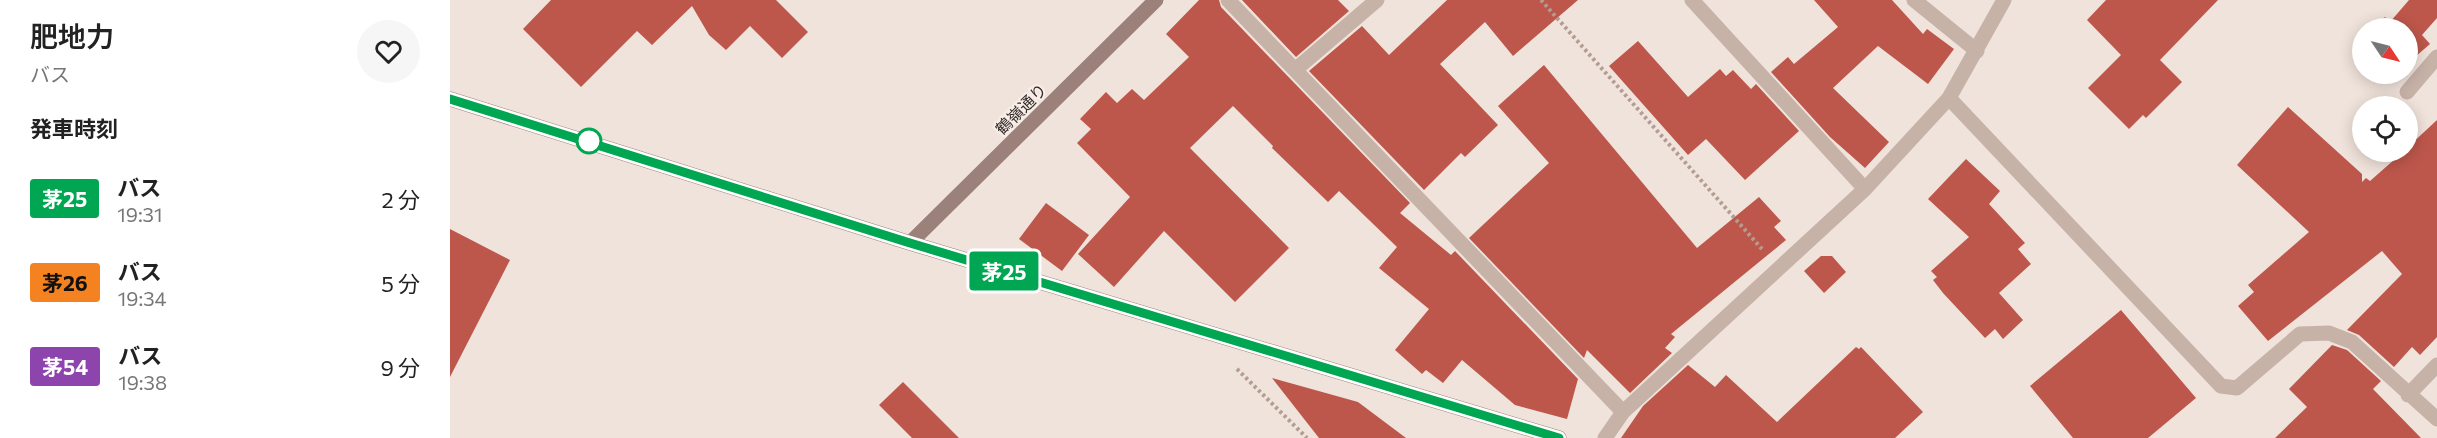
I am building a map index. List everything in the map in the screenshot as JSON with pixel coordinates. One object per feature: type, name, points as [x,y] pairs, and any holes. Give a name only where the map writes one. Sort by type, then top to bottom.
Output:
[{"type":"street","name":"鶴嶺通り","points":[[910,243],[1156,0]]},
{"type":"street","points":[[1228,0],[1623,412]]},
{"type":"street","points":[[1295,70],[1377,0]]},
{"type":"street","points":[[1692,0],[1865,189]]},
{"type":"street","points":[[1914,0],[1977,51]]},
{"type":"street","points":[[1605,438],[1623,412],[1865,189],[1949,98],[2004,0]]},
{"type":"street","points":[[2407,92],[2437,57]]},
{"type":"street","points":[[1949,98],[2222,386],[2237,388],[2300,334],[2329,333],[2352,342],[2437,419]]},
{"type":"street","points":[[450,99],[910,243],[1559,438]]},
{"type":"street","points":[[2408,395],[2437,365]]},
{"type":"path","points":[[1541,0],[1779,268]]},
{"type":"path","points":[[1213,334],[1232,364],[1307,438]]},
{"type":"building","points":[[551,0],[776,0],[808,32],[782,58],[750,26],[726,50],[709,35],[692,6],[652,45],[637,31],[581,87],[523,29]]},
{"type":"building","points":[[1199,0],[1219,0],[1221,7],[1410,203],[1400,213],[1451,255],[1455,251],[1578,379],[1567,419],[1515,405],[1462,360],[1443,383],[1426,370],[1422,374],[1395,350],[1429,309],[1379,268],[1397,247],[1339,191],[1328,202],[1272,148],[1273,146],[1233,106],[1190,148],[1289,248],[1235,302],[1164,231],[1114,287],[1078,254],[1130,197],[1077,143],[1091,129],[1080,119],[1106,92],[1117,103],[1132,89],[1144,100],[1189,57],[1166,34]]},
{"type":"building","points":[[1242,0],[1338,0],[1349,11],[1296,57]]},
{"type":"building","points":[[1447,0],[1578,0],[1513,56],[1485,22],[1440,64],[1498,125],[1465,157],[1461,153],[1424,190],[1309,71],[1362,26],[1389,55]]},
{"type":"building","points":[[1814,0],[1892,0],[1923,34],[1927,29],[1954,49],[1928,84],[1878,46],[1833,88],[1889,142],[1865,168],[1830,137],[1771,72],[1788,57],[1794,64],[1838,27]]},
{"type":"building","points":[[2106,0],[2218,0],[2160,60],[2182,82],[2146,118],[2143,115],[2129,129],[2088,88],[2121,55],[2087,20]]},
{"type":"building","points":[[2409,0],[2437,0],[2437,18],[2422,35],[2430,44],[2418,54],[2418,18],[2393,18]]},
{"type":"building","points":[[1638,41],[1688,97],[1720,69],[1726,76],[1733,70],[1751,89],[1756,84],[1799,131],[1745,180],[1706,139],[1688,155],[1609,66]]},
{"type":"building","points":[[1544,65],[1697,248],[1759,197],[1781,221],[1774,227],[1786,240],[1671,334],[1675,337],[1665,348],[1672,353],[1630,393],[1587,350],[1584,358],[1469,238],[1549,163],[1498,106]]},
{"type":"building","points":[[2288,107],[2362,174],[2362,182],[2366,178],[2370,181],[2392,162],[2418,162],[2418,138],[2437,120],[2437,337],[2420,355],[2412,347],[2394,367],[2359,335],[2347,330],[2402,274],[2382,251],[2268,341],[2238,306],[2254,292],[2248,285],[2309,232],[2237,165]]},
{"type":"building","points":[[1966,159],[2000,191],[1989,204],[2025,243],[2018,249],[2031,264],[1999,293],[2023,320],[2003,339],[1995,329],[1985,338],[1943,293],[1933,280],[1937,277],[1931,271],[1969,237],[1928,199]]},
{"type":"building","points":[[1046,203],[1089,235],[1062,271],[1019,239]]},
{"type":"building","points":[[450,229],[510,260],[450,377]]},
{"type":"building","points":[[1821,256],[1832,256],[1846,272],[1824,293],[1804,271]]},
{"type":"building","points":[[2121,310],[2196,398],[2148,438],[2073,438],[2030,386]]},
{"type":"building","points":[[2332,345],[2347,350],[2381,381],[2373,389],[2421,438],[2275,438],[2307,407],[2289,389]]},
{"type":"building","points":[[1856,347],[1859,349],[1861,347],[1923,412],[1895,438],[1621,438],[1643,406],[1688,365],[1715,387],[1726,375],[1777,422]]},
{"type":"building","points":[[1272,378],[1358,402],[1406,438],[1319,438]]},
{"type":"building","points":[[903,382],[959,438],[912,438],[879,405]]},
{"type":"bus line","name":"茅25","points":[[450,99],[910,243],[1559,438]]}]
